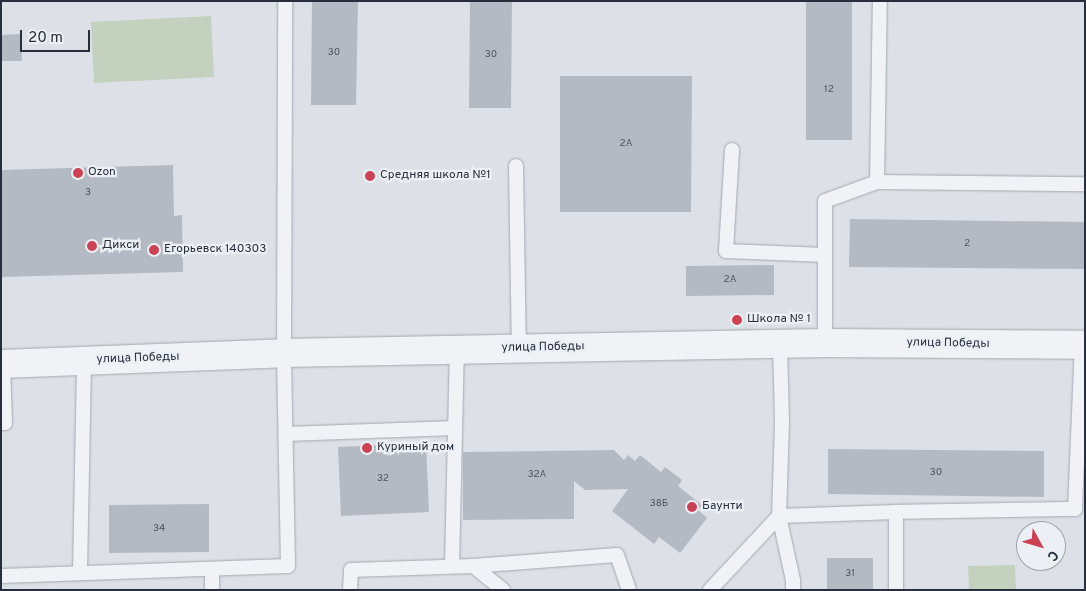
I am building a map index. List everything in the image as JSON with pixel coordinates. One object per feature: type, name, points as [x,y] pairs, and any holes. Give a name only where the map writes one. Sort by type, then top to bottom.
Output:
[{"type":"street","name":"улица Победы","points":[[2,364],[284,353],[825,343],[1083,345]]},
{"type":"lane","points":[[7,581],[80,573],[288,566],[284,353],[285,1]]},
{"type":"lane","points":[[878,182],[880,1]]},
{"type":"lane","points":[[732,150],[726,251],[825,255]]},
{"type":"lane","points":[[516,166],[519,349]]},
{"type":"lane","points":[[825,343],[825,201],[878,182],[1085,184]]},
{"type":"lane","points":[[780,344],[782,423],[779,516],[793,580],[793,590]]},
{"type":"lane","points":[[710,590],[779,516],[1075,509],[1083,345]]},
{"type":"lane","points":[[452,566],[457,350]]},
{"type":"lane","points":[[80,573],[84,361]]},
{"type":"lane","points":[[1,423],[5,423],[2,364]]},
{"type":"lane","points":[[286,434],[455,428]]},
{"type":"lane","points":[[896,512],[896,590]]},
{"type":"lane","points":[[350,590],[351,570],[473,566],[617,555],[629,590]]},
{"type":"lane","points":[[473,566],[503,590]]},
{"type":"lane","points":[[212,569],[212,590]]},
{"type":"green space","points":[[211,16],[214,77],[94,83],[91,22]]},
{"type":"green space","points":[[1015,565],[1016,590],[969,590],[968,566]]},
{"type":"building","points":[[312,1],[358,1],[356,105],[311,105]]},
{"type":"building","points":[[470,1],[512,1],[511,108],[469,108]]},
{"type":"building","points":[[806,1],[852,1],[852,140],[806,140]]},
{"type":"building","points":[[21,34],[22,61],[1,61],[1,35]]},
{"type":"building","points":[[560,76],[692,76],[691,212],[560,212]]},
{"type":"building","points":[[173,165],[174,216],[182,215],[183,272],[1,277],[1,170]]},
{"type":"building","points":[[850,219],[1085,222],[1085,269],[849,267]]},
{"type":"building","points":[[774,265],[774,295],[686,296],[686,266]]},
{"type":"building","points":[[426,443],[429,512],[341,516],[338,447]]},
{"type":"building","points":[[828,449],[1044,451],[1044,497],[828,494]]},
{"type":"building","points":[[614,450],[624,460],[628,455],[635,461],[640,455],[661,472],[665,467],[682,480],[678,486],[702,505],[698,510],[707,518],[680,553],[659,537],[654,544],[612,511],[628,489],[585,490],[574,481],[574,519],[463,520],[463,452]]},
{"type":"building","points":[[209,504],[209,552],[109,553],[109,505]]},
{"type":"building","points":[[827,558],[873,558],[873,590],[827,590]]},
{"type":"place","name":"Ozon","points":[[78,173]]},
{"type":"place","name":"Средняя школа №1","points":[[370,176]]},
{"type":"place","name":"Дикси","points":[[92,246]]},
{"type":"place","name":"Егорьевск 140303","points":[[154,250]]},
{"type":"place","name":"Школа № 1","points":[[737,320]]},
{"type":"place","name":"Куриный дом","points":[[367,448]]},
{"type":"place","name":"Баунти","points":[[692,507]]}]
